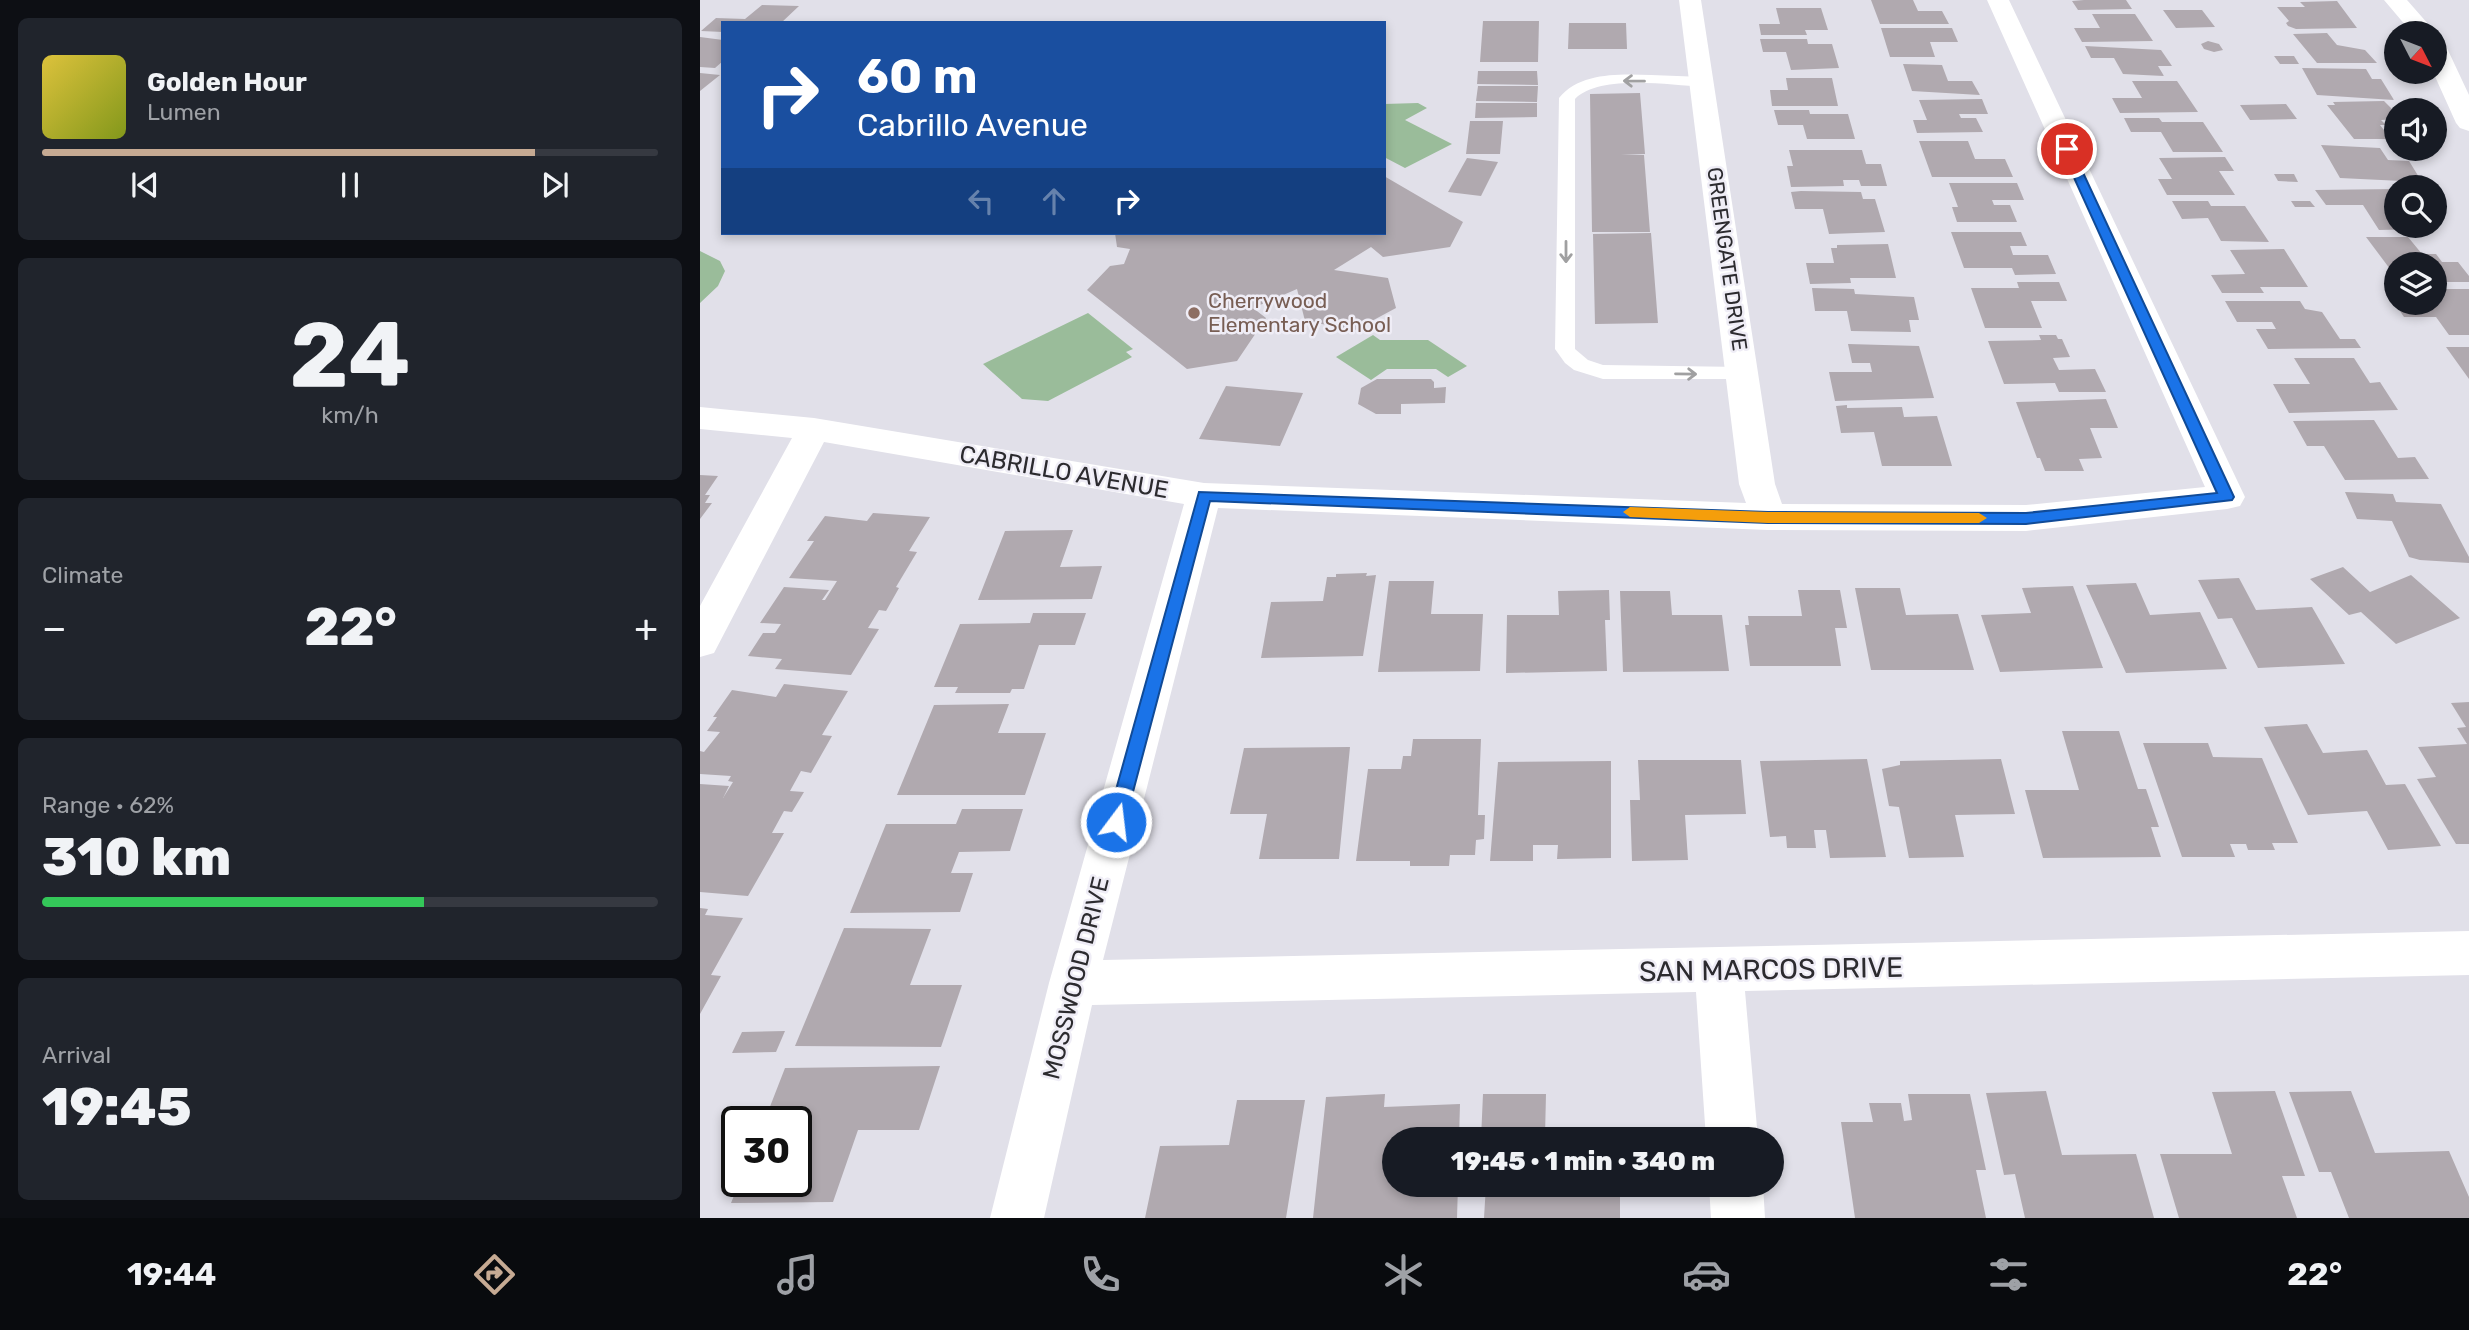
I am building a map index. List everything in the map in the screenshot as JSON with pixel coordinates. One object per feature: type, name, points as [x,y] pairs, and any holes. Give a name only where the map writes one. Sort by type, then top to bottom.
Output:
[{"type":"street","name":"GREENGATE DRIVE","points":[[1690,0],[1757,484],[1768,517]]},
{"type":"street","name":"CABRILLO AVENUE","points":[[700,418],[814,429],[1204,495],[1768,517],[2026,518],[2227,497],[1998,0]]},
{"type":"street","points":[[2395,0],[2413,21]]},
{"type":"street","points":[[2447,75],[2469,123]]},
{"type":"street","points":[[700,642],[814,429]]},
{"type":"street","name":"MOSSWOOD DRIVE","points":[[1017,1218],[1073,983],[1204,495]]},
{"type":"street","name":"SAN MARCOS DRIVE","points":[[1073,983],[1719,970],[2464,963]]},
{"type":"street","points":[[1719,970],[1731,1127]]},
{"type":"street","points":[[1737,1197],[1738,1218]]},
{"type":"lane","points":[[1703,82],[1605,80],[1584,84],[1571,91],[1567,98],[1565,349],[1571,360],[1586,368],[1603,372],[1742,374]]},
{"type":"green space","points":[[1418,103],[1427,108],[1405,120],[1452,144],[1405,168],[1386,158],[1386,104]]},
{"type":"green space","points":[[700,251],[720,261],[725,271],[718,286],[700,303]]},
{"type":"green space","points":[[1088,313],[1133,349],[1126,352],[1132,357],[1048,401],[1022,399],[983,364]]},
{"type":"green space","points":[[1373,335],[1380,340],[1428,340],[1467,366],[1448,377],[1436,369],[1387,369],[1371,380],[1336,357]]},
{"type":"building","points":[[1871,0],[1913,0],[1918,11],[1942,11],[1949,24],[1880,24]]},
{"type":"building","points":[[2126,0],[2132,9],[2078,10],[2072,1]]},
{"type":"building","points":[[2337,1],[2357,28],[2296,29],[2288,26],[2286,23],[2289,21],[2277,7],[2305,7],[2300,2]]},
{"type":"building","points":[[762,5],[799,6],[783,21],[721,21],[721,32],[701,31],[716,18],[745,19]]},
{"type":"building","points":[[1776,8],[1821,8],[1828,30],[1805,30],[1807,35],[1761,35],[1759,24],[1780,24]]},
{"type":"building","points":[[2163,10],[2202,10],[2215,27],[2176,28]]},
{"type":"building","points":[[2092,14],[2135,14],[2153,41],[2082,42],[2074,28],[2100,28]]},
{"type":"building","points":[[1483,21],[1539,21],[1538,62],[1480,62]]},
{"type":"building","points":[[1569,23],[1626,23],[1627,49],[1568,49]]},
{"type":"building","points":[[1881,28],[1952,28],[1958,42],[1930,42],[1935,57],[1890,57]]},
{"type":"building","points":[[2327,33],[2337,45],[2365,50],[2377,63],[2317,63],[2293,34]]},
{"type":"building","points":[[700,37],[721,40],[721,63],[715,68],[700,67]]},
{"type":"building","points":[[1760,39],[1807,39],[1808,44],[1832,44],[1839,68],[1791,70],[1786,52],[1763,52]]},
{"type":"building","points":[[2208,41],[2219,44],[2223,50],[2214,52],[2204,49],[2201,44]]},
{"type":"building","points":[[2085,46],[2161,50],[2172,66],[2158,66],[2164,76],[2123,74],[2114,58],[2091,58]]},
{"type":"building","points":[[2274,56],[2294,56],[2299,64],[2280,64]]},
{"type":"building","points":[[1903,64],[1942,65],[1948,81],[1972,81],[1980,95],[1912,91]]},
{"type":"building","points":[[2302,68],[2366,69],[2372,79],[2381,79],[2393,98],[2384,99],[2317,95]]},
{"type":"building","points":[[1478,71],[1537,71],[1538,85],[1477,84]]},
{"type":"building","points":[[700,73],[720,75],[700,91]]},
{"type":"building","points":[[1786,78],[1832,78],[1838,106],[1772,106],[1770,90],[1788,90]]},
{"type":"building","points":[[2132,81],[2177,81],[2198,112],[2120,113],[2112,98],[2142,98]]},
{"type":"building","points":[[1478,86],[1538,86],[1537,102],[1476,101]]},
{"type":"building","points":[[1640,93],[1645,154],[1621,155],[1644,155],[1650,232],[1592,232],[1590,94]]},
{"type":"building","points":[[1982,99],[1988,114],[1959,114],[1961,118],[1976,118],[1983,132],[1917,133],[1913,120],[1927,120],[1919,100]]},
{"type":"building","points":[[2384,101],[2384,120],[2381,120],[2384,125],[2380,125],[2384,130],[2384,139],[2354,139],[2327,105],[2335,105],[2333,102]]},
{"type":"building","points":[[1476,103],[1537,103],[1537,117],[1475,118]]},
{"type":"building","points":[[2286,104],[2297,119],[2250,120],[2240,105]]},
{"type":"building","points":[[1774,110],[1848,114],[1855,139],[1807,139],[1803,125],[1778,125]]},
{"type":"building","points":[[2124,118],[2203,122],[2223,152],[2173,152],[2161,132],[2131,132]]},
{"type":"building","points":[[1470,121],[1503,121],[1500,154],[1466,154]]},
{"type":"building","points":[[1919,141],[1968,141],[1975,159],[2005,159],[2013,177],[1932,177]]},
{"type":"building","points":[[2321,145],[2380,148],[2384,161],[2409,161],[2418,175],[2384,175],[2384,180],[2340,178]]},
{"type":"building","points":[[1789,150],[1862,150],[1866,164],[1881,164],[1887,186],[1861,186],[1859,180],[1843,180],[1844,186],[1791,187],[1787,166],[1793,166]]},
{"type":"building","points":[[2225,157],[2234,171],[2219,171],[2235,195],[2167,195],[2158,179],[2172,179],[2159,158]]},
{"type":"building","points":[[1467,158],[1498,162],[1481,196],[1448,192]]},
{"type":"building","points":[[2274,174],[2294,174],[2298,182],[2278,181]]},
{"type":"building","points":[[1386,177],[1463,222],[1450,247],[1383,257],[1371,247],[1334,270],[1388,278],[1396,308],[1355,330],[1305,321],[1297,289],[1253,308],[1266,318],[1237,361],[1187,369],[1087,290],[1110,266],[1124,264],[1130,249],[1117,247],[1115,235],[1386,235]]},
{"type":"building","points":[[1949,183],[2017,183],[2024,200],[1992,200],[1994,205],[2010,205],[2017,222],[1957,222],[1952,207],[1958,207]]},
{"type":"building","points":[[2384,189],[2384,230],[2379,230],[2363,205],[2326,205],[2315,190]]},
{"type":"building","points":[[1791,192],[1861,192],[1863,199],[1875,199],[1885,232],[1829,234],[1823,209],[1795,209]]},
{"type":"building","points":[[2172,201],[2208,201],[2211,206],[2245,206],[2269,242],[2221,241],[2208,218],[2182,219]]},
{"type":"building","points":[[2291,201],[2310,201],[2315,207],[2295,207]]},
{"type":"building","points":[[1951,232],[2021,232],[2027,246],[2010,246],[2013,255],[2048,255],[2056,274],[2015,275],[2012,268],[1964,268]]},
{"type":"building","points":[[1651,233],[1658,323],[1595,324],[1593,234]]},
{"type":"building","points":[[2366,237],[2409,238],[2420,252],[2384,252],[2384,261]]},
{"type":"building","points":[[1888,244],[1896,278],[1850,278],[1851,283],[1810,284],[1806,263],[1834,263],[1831,248],[1837,248],[1837,245]]},
{"type":"building","points":[[2284,249],[2308,287],[2260,287],[2264,293],[2222,293],[2211,275],[2245,274],[2230,250]]},
{"type":"building","points":[[2447,262],[2458,262],[2469,276],[2469,282],[2447,282]]},
{"type":"building","points":[[2017,282],[2059,282],[2067,301],[2031,301],[2042,328],[1985,328],[1971,288],[2019,288]]},
{"type":"building","points":[[1812,288],[1854,289],[1855,294],[1914,297],[1919,320],[1909,320],[1911,332],[1851,331],[1847,311],[1815,311]]},
{"type":"building","points":[[2447,289],[2469,289],[2469,335],[2449,335],[2436,317],[2403,315],[2447,315]]},
{"type":"building","points":[[2225,301],[2300,301],[2305,309],[2322,312],[2340,339],[2355,339],[2361,348],[2268,349],[2256,329],[2276,329],[2272,322],[2237,322]]},
{"type":"building","points":[[2039,335],[2056,335],[2058,339],[2062,339],[2070,357],[2053,358],[2059,370],[2095,369],[2106,392],[2059,392],[2055,383],[2004,384],[1988,341],[2041,340]]},
{"type":"building","points":[[1848,344],[1919,346],[1934,398],[1835,401],[1829,372],[1872,372],[1870,363],[1852,363]]},
{"type":"building","points":[[2446,347],[2469,347],[2469,379]]},
{"type":"building","points":[[2294,358],[2354,358],[2370,383],[2380,382],[2398,410],[2289,413],[2273,384],[2310,384]]},
{"type":"building","points":[[1377,379],[1431,379],[1434,388],[1446,387],[1445,403],[1401,404],[1401,414],[1376,414],[1358,404],[1361,388]]},
{"type":"building","points":[[1226,386],[1303,393],[1280,446],[1199,439]]},
{"type":"building","points":[[2106,399],[2118,428],[2090,428],[2102,458],[2079,459],[2084,471],[2045,471],[2040,458],[2037,458],[2016,402]]},
{"type":"building","points":[[1847,405],[1847,408],[1902,407],[1904,417],[1937,416],[1952,466],[1882,466],[1874,432],[1841,433],[1836,406]]},
{"type":"building","points":[[2374,420],[2398,458],[2415,457],[2429,479],[2345,480],[2324,446],[2307,446],[2293,421]]},
{"type":"building","points":[[700,475],[718,476],[705,495],[710,495],[705,503],[712,503],[700,519]]},
{"type":"building","points":[[2345,492],[2393,494],[2396,502],[2441,504],[2469,557],[2469,563],[2409,557],[2392,521],[2357,519]]},
{"type":"building","points":[[873,513],[930,517],[909,551],[917,552],[896,587],[899,588],[886,611],[879,610],[868,628],[879,629],[851,675],[775,669],[782,659],[748,656],[763,633],[775,633],[781,624],[760,623],[784,587],[829,590],[822,600],[825,600],[837,581],[789,578],[814,541],[807,541],[825,516],[867,521]]},
{"type":"building","points":[[1073,530],[1060,567],[1102,566],[1092,599],[978,600],[1005,531]]},
{"type":"building","points":[[2343,567],[2370,592],[2411,575],[2460,618],[2396,644],[2361,612],[2349,615],[2310,579]]},
{"type":"building","points":[[1367,573],[1366,576],[1376,575],[1363,656],[1261,658],[1271,602],[1323,601],[1327,577]]},
{"type":"building","points":[[2239,578],[2256,610],[2312,607],[2345,664],[2258,668],[2232,618],[2218,619],[2198,580]]},
{"type":"building","points":[[1389,581],[1434,581],[1431,614],[1483,614],[1480,671],[1378,672]]},
{"type":"building","points":[[2136,583],[2150,615],[2200,612],[2227,669],[2126,673],[2086,585]]},
{"type":"building","points":[[2073,586],[2103,668],[2000,672],[1981,615],[2031,613],[2022,588]]},
{"type":"building","points":[[1855,588],[1900,588],[1906,615],[1958,614],[1974,670],[1871,670]]},
{"type":"building","points":[[1609,590],[1610,620],[1605,620],[1607,671],[1506,673],[1507,615],[1559,615],[1558,591]]},
{"type":"building","points":[[1798,590],[1840,590],[1847,628],[1835,628],[1841,666],[1750,666],[1745,625],[1749,625],[1748,616],[1802,616]]},
{"type":"building","points":[[1620,591],[1670,591],[1672,615],[1722,615],[1729,671],[1623,672]]},
{"type":"building","points":[[1033,613],[1086,613],[1075,645],[1039,645],[1024,689],[1012,689],[1010,693],[955,693],[958,687],[934,687],[960,624],[1030,623]]},
{"type":"building","points":[[784,684],[848,691],[822,735],[832,736],[811,773],[801,771],[790,791],[804,792],[792,812],[784,811],[772,833],[784,833],[748,896],[700,892],[700,784],[729,786],[723,798],[733,782],[728,781],[731,776],[700,774],[700,751],[704,752],[720,732],[707,731],[717,717],[713,717],[732,690],[776,697]]},
{"type":"building","points":[[2469,702],[2469,844],[2456,844],[2417,779],[2436,777],[2418,747],[2467,744],[2457,728],[2466,727],[2451,703]]},
{"type":"building","points":[[1009,704],[998,733],[1046,733],[1025,795],[897,795],[934,705]]},
{"type":"building","points":[[2307,724],[2323,753],[2367,750],[2386,785],[2405,784],[2441,846],[2388,850],[2367,811],[2308,815],[2264,727]]},
{"type":"building","points":[[2062,731],[2119,731],[2138,789],[2146,789],[2159,827],[2151,827],[2161,857],[2043,858],[2025,790],[2079,790]]},
{"type":"building","points":[[1413,739],[1481,739],[1478,815],[1485,815],[1484,839],[1476,840],[1475,855],[1450,855],[1449,866],[1410,866],[1410,861],[1356,861],[1368,769],[1401,769],[1403,756],[1411,756]]},
{"type":"building","points":[[2143,743],[2208,743],[2213,757],[2262,758],[2298,843],[2272,843],[2275,850],[2248,850],[2246,844],[2230,844],[2235,857],[2182,857]]},
{"type":"building","points":[[1350,747],[1339,859],[1259,859],[1267,814],[1230,814],[1244,748]]},
{"type":"building","points":[[1867,759],[1886,857],[1830,858],[1826,830],[1814,830],[1816,848],[1787,848],[1786,836],[1770,837],[1760,761]]},
{"type":"building","points":[[2001,759],[2015,814],[1955,815],[1964,857],[1909,858],[1899,807],[1889,806],[1882,769],[1900,765],[1900,761]]},
{"type":"building","points":[[1638,760],[1741,760],[1746,814],[1685,815],[1688,860],[1632,861],[1630,800],[1640,800]]},
{"type":"building","points":[[1611,761],[1611,858],[1557,859],[1558,845],[1533,845],[1533,861],[1490,861],[1498,762]]},
{"type":"building","points":[[962,809],[1023,809],[1010,851],[959,852],[951,873],[973,873],[960,912],[850,913],[886,824],[956,824]]},
{"type":"building","points":[[700,908],[708,909],[705,915],[743,918],[711,975],[721,976],[700,1014]]},
{"type":"building","points":[[844,928],[931,929],[910,985],[962,985],[941,1047],[795,1046]]},
{"type":"building","points":[[785,1031],[776,1052],[732,1053],[742,1032]]},
{"type":"building","points":[[940,1066],[919,1130],[858,1130],[833,1202],[731,1203],[733,1197],[812,1197],[812,1106],[770,1106],[785,1068]]},
{"type":"building","points":[[2046,1091],[2062,1155],[2136,1154],[2154,1218],[2025,1218],[2015,1174],[2004,1175],[1986,1093]]},
{"type":"building","points":[[2275,1091],[2305,1176],[2282,1176],[2297,1218],[2179,1218],[2160,1154],[2232,1154],[2212,1092]]},
{"type":"building","points":[[2351,1091],[2375,1153],[2449,1151],[2469,1197],[2469,1218],[2349,1218],[2331,1172],[2319,1172],[2289,1092]]},
{"type":"building","points":[[1385,1094],[1384,1107],[1460,1104],[1459,1127],[1382,1127],[1382,1197],[1458,1197],[1457,1218],[1313,1218],[1326,1097]]},
{"type":"building","points":[[1483,1094],[1546,1094],[1545,1127],[1482,1127]]},
{"type":"building","points":[[1908,1094],[1970,1094],[1986,1170],[1976,1170],[1986,1218],[1855,1218],[1841,1122],[1873,1122],[1869,1103],[1901,1103],[1904,1121],[1912,1120]]},
{"type":"building","points":[[1237,1100],[1305,1100],[1286,1218],[1145,1218],[1160,1146],[1229,1145]]},
{"type":"building","points":[[1485,1197],[1620,1197],[1620,1218],[1484,1218]]},
{"type":"slow traffic","points":[[1630,512],[1768,517],[1979,518]]},
{"type":"place","name":"Cherrywood Elementary School","points":[[1194,313]]},
{"type":"route","points":[[1116,822],[1204,495],[1768,517],[2026,518],[2227,497],[2067,149]]}]
